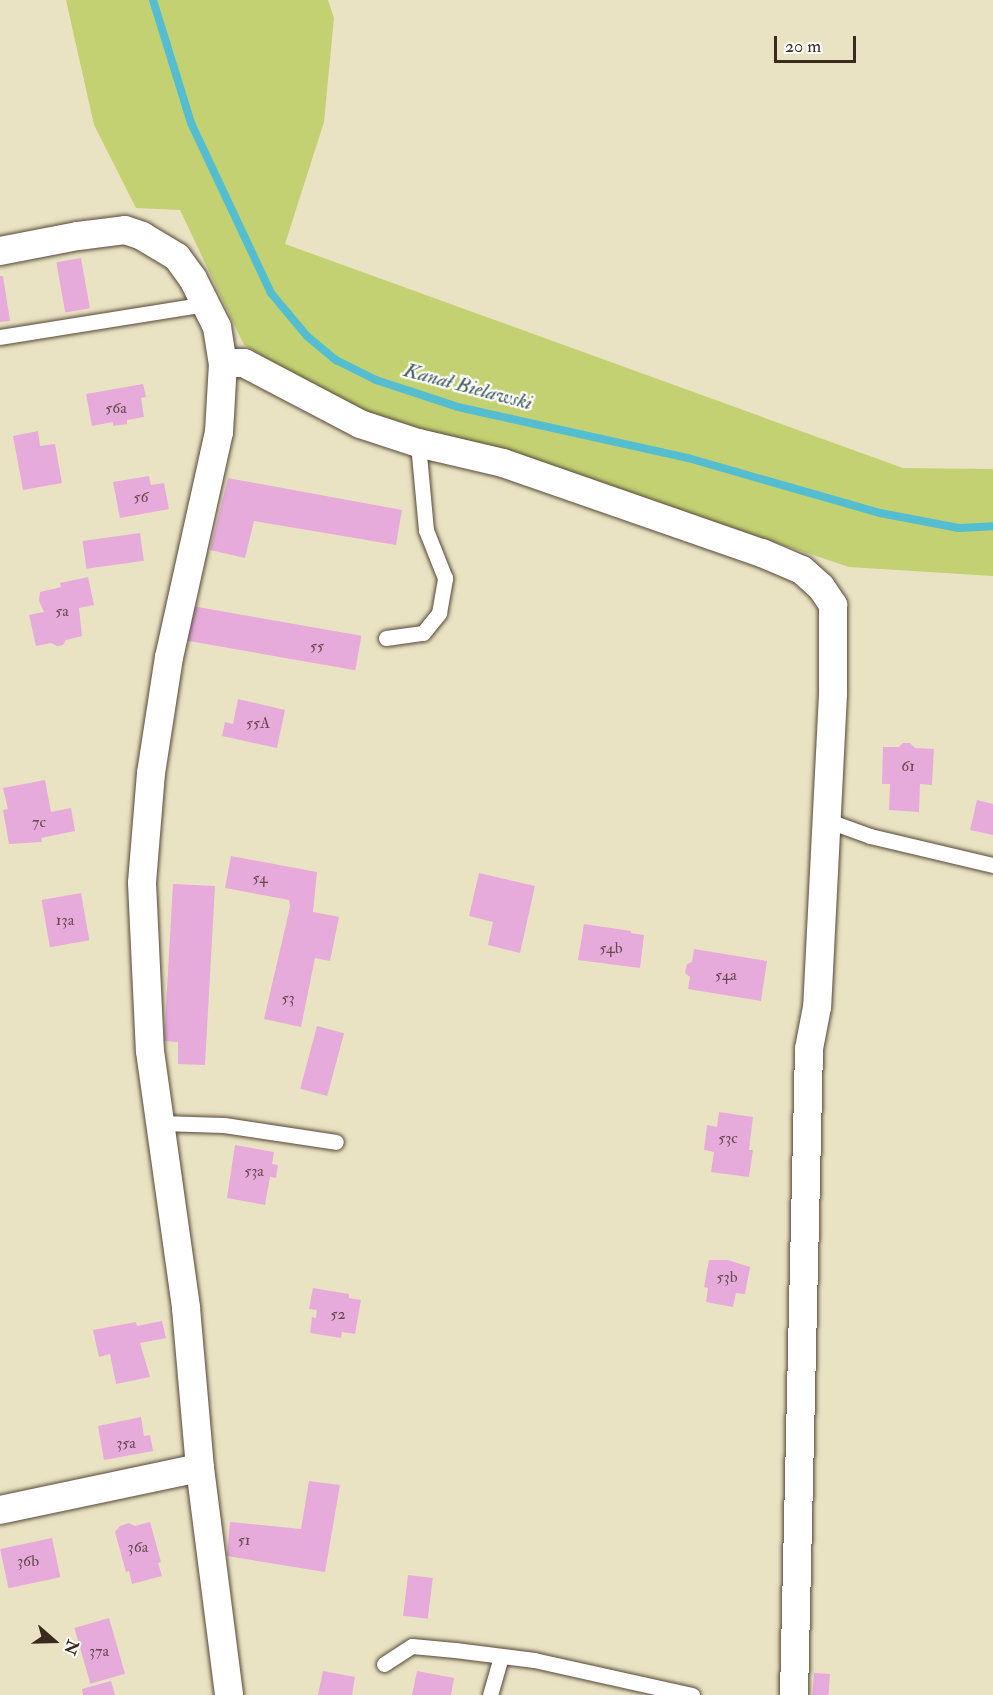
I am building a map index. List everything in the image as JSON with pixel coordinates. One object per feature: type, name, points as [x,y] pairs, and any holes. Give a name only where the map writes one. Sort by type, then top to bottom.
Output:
[{"type":"street","points":[[0,251],[78,236],[125,230],[142,236],[177,257],[207,304],[217,327],[223,363],[219,432],[169,657],[151,773],[142,883],[150,1051],[186,1308],[200,1468],[229,1695]]},
{"type":"street","points":[[223,363],[244,363],[360,424],[418,443],[503,463],[762,553],[802,570],[821,587],[833,606],[832,694],[817,1007],[808,1049],[794,1695]]},
{"type":"street","points":[[0,1510],[200,1468]]},
{"type":"lane","points":[[0,337],[207,304]]},
{"type":"lane","points":[[386,638],[423,633],[439,613],[445,579],[426,530],[418,443]]},
{"type":"lane","points":[[826,820],[870,836],[993,865]]},
{"type":"lane","points":[[160,1123],[224,1125],[336,1142]]},
{"type":"lane","points":[[384,1664],[412,1646],[534,1660],[692,1695]]},
{"type":"lane","points":[[490,1695],[501,1657]]},
{"type":"green space","points":[[66,0],[328,0],[334,18],[324,122],[285,244],[903,468],[993,469],[993,576],[849,567],[483,445],[362,414],[244,345],[180,210],[136,208],[94,125]]},
{"type":"building","points":[[81,258],[90,308],[65,313],[56,262]]},
{"type":"building","points":[[0,276],[3,276],[10,321],[0,322]]},
{"type":"building","points":[[143,384],[146,397],[141,398],[144,417],[127,420],[127,424],[113,426],[113,422],[92,426],[86,394]]},
{"type":"building","points":[[38,431],[40,446],[55,444],[62,483],[23,490],[13,436]]},
{"type":"building","points":[[149,476],[151,485],[164,483],[169,509],[120,518],[113,482]]},
{"type":"building","points":[[228,478],[402,510],[396,545],[254,521],[245,558],[210,550]]},
{"type":"building","points":[[140,533],[144,561],[86,569],[83,541]]},
{"type":"building","points":[[88,577],[94,605],[79,608],[82,636],[66,640],[63,645],[57,646],[51,643],[36,646],[29,615],[44,612],[39,601],[40,592],[61,587],[60,583]]},
{"type":"building","points":[[192,606],[361,636],[355,670],[186,640]]},
{"type":"building","points":[[238,699],[285,710],[277,748],[222,736],[225,722],[233,724]]},
{"type":"building","points":[[903,743],[910,743],[915,748],[934,749],[932,785],[920,784],[919,812],[889,810],[890,784],[882,784],[883,747],[899,747]]},
{"type":"building","points":[[45,780],[51,812],[71,808],[75,831],[41,838],[42,842],[9,844],[3,810],[8,809],[3,788]]},
{"type":"building","points":[[977,800],[993,804],[993,835],[970,830]]},
{"type":"building","points":[[231,856],[317,872],[313,912],[339,917],[330,961],[315,958],[301,1027],[264,1019],[290,907],[289,900],[225,888]]},
{"type":"building","points":[[479,873],[535,886],[520,953],[488,945],[493,922],[469,916]]},
{"type":"building","points":[[173,884],[215,886],[205,1065],[178,1064],[178,1042],[164,1041]]},
{"type":"building","points":[[81,893],[89,940],[50,947],[42,900]]},
{"type":"building","points":[[584,924],[644,935],[640,968],[578,960]]},
{"type":"building","points":[[694,949],[767,961],[761,1001],[688,989],[690,977],[685,973],[687,964],[692,962]]},
{"type":"building","points":[[317,1026],[344,1033],[327,1096],[300,1089]]},
{"type":"building","points":[[719,1112],[753,1117],[749,1150],[753,1150],[749,1177],[711,1172],[714,1152],[704,1150],[707,1125],[717,1127]]},
{"type":"building","points":[[235,1145],[274,1152],[272,1164],[278,1165],[276,1178],[270,1177],[265,1205],[227,1198]]},
{"type":"building","points":[[709,1260],[728,1260],[750,1267],[745,1294],[736,1293],[733,1307],[706,1302],[708,1288],[704,1287]]},
{"type":"building","points":[[313,1288],[349,1294],[349,1298],[361,1300],[355,1334],[342,1332],[341,1338],[310,1333],[312,1317],[316,1318],[317,1310],[309,1309]]},
{"type":"building","points":[[162,1321],[166,1338],[140,1343],[150,1377],[116,1384],[110,1354],[99,1357],[93,1330],[136,1322],[137,1326]]},
{"type":"building","points":[[141,1417],[144,1436],[150,1435],[153,1451],[104,1460],[98,1426]]},
{"type":"building","points":[[309,1481],[340,1485],[325,1572],[227,1556],[230,1522],[301,1529]]},
{"type":"building","points":[[150,1522],[161,1562],[158,1563],[162,1576],[132,1584],[129,1571],[126,1572],[115,1532],[120,1526],[129,1523],[135,1526]]},
{"type":"building","points":[[52,1538],[60,1577],[8,1588],[0,1549]]},
{"type":"building","points":[[408,1575],[433,1578],[428,1619],[403,1616]]},
{"type":"building","points":[[109,1618],[125,1674],[90,1684],[74,1628]]},
{"type":"building","points":[[323,1671],[355,1677],[352,1695],[318,1695]]},
{"type":"building","points":[[417,1671],[454,1678],[451,1695],[412,1695]]},
{"type":"building","points":[[814,1673],[830,1674],[829,1695],[812,1695]]},
{"type":"building","points":[[111,1681],[115,1695],[83,1695],[82,1689]]},
{"type":"waterway","name":"Kanał Bielawski","points":[[153,0],[191,123],[271,293],[307,336],[336,360],[376,380],[458,407],[688,458],[880,513],[959,528],[993,526]]}]
